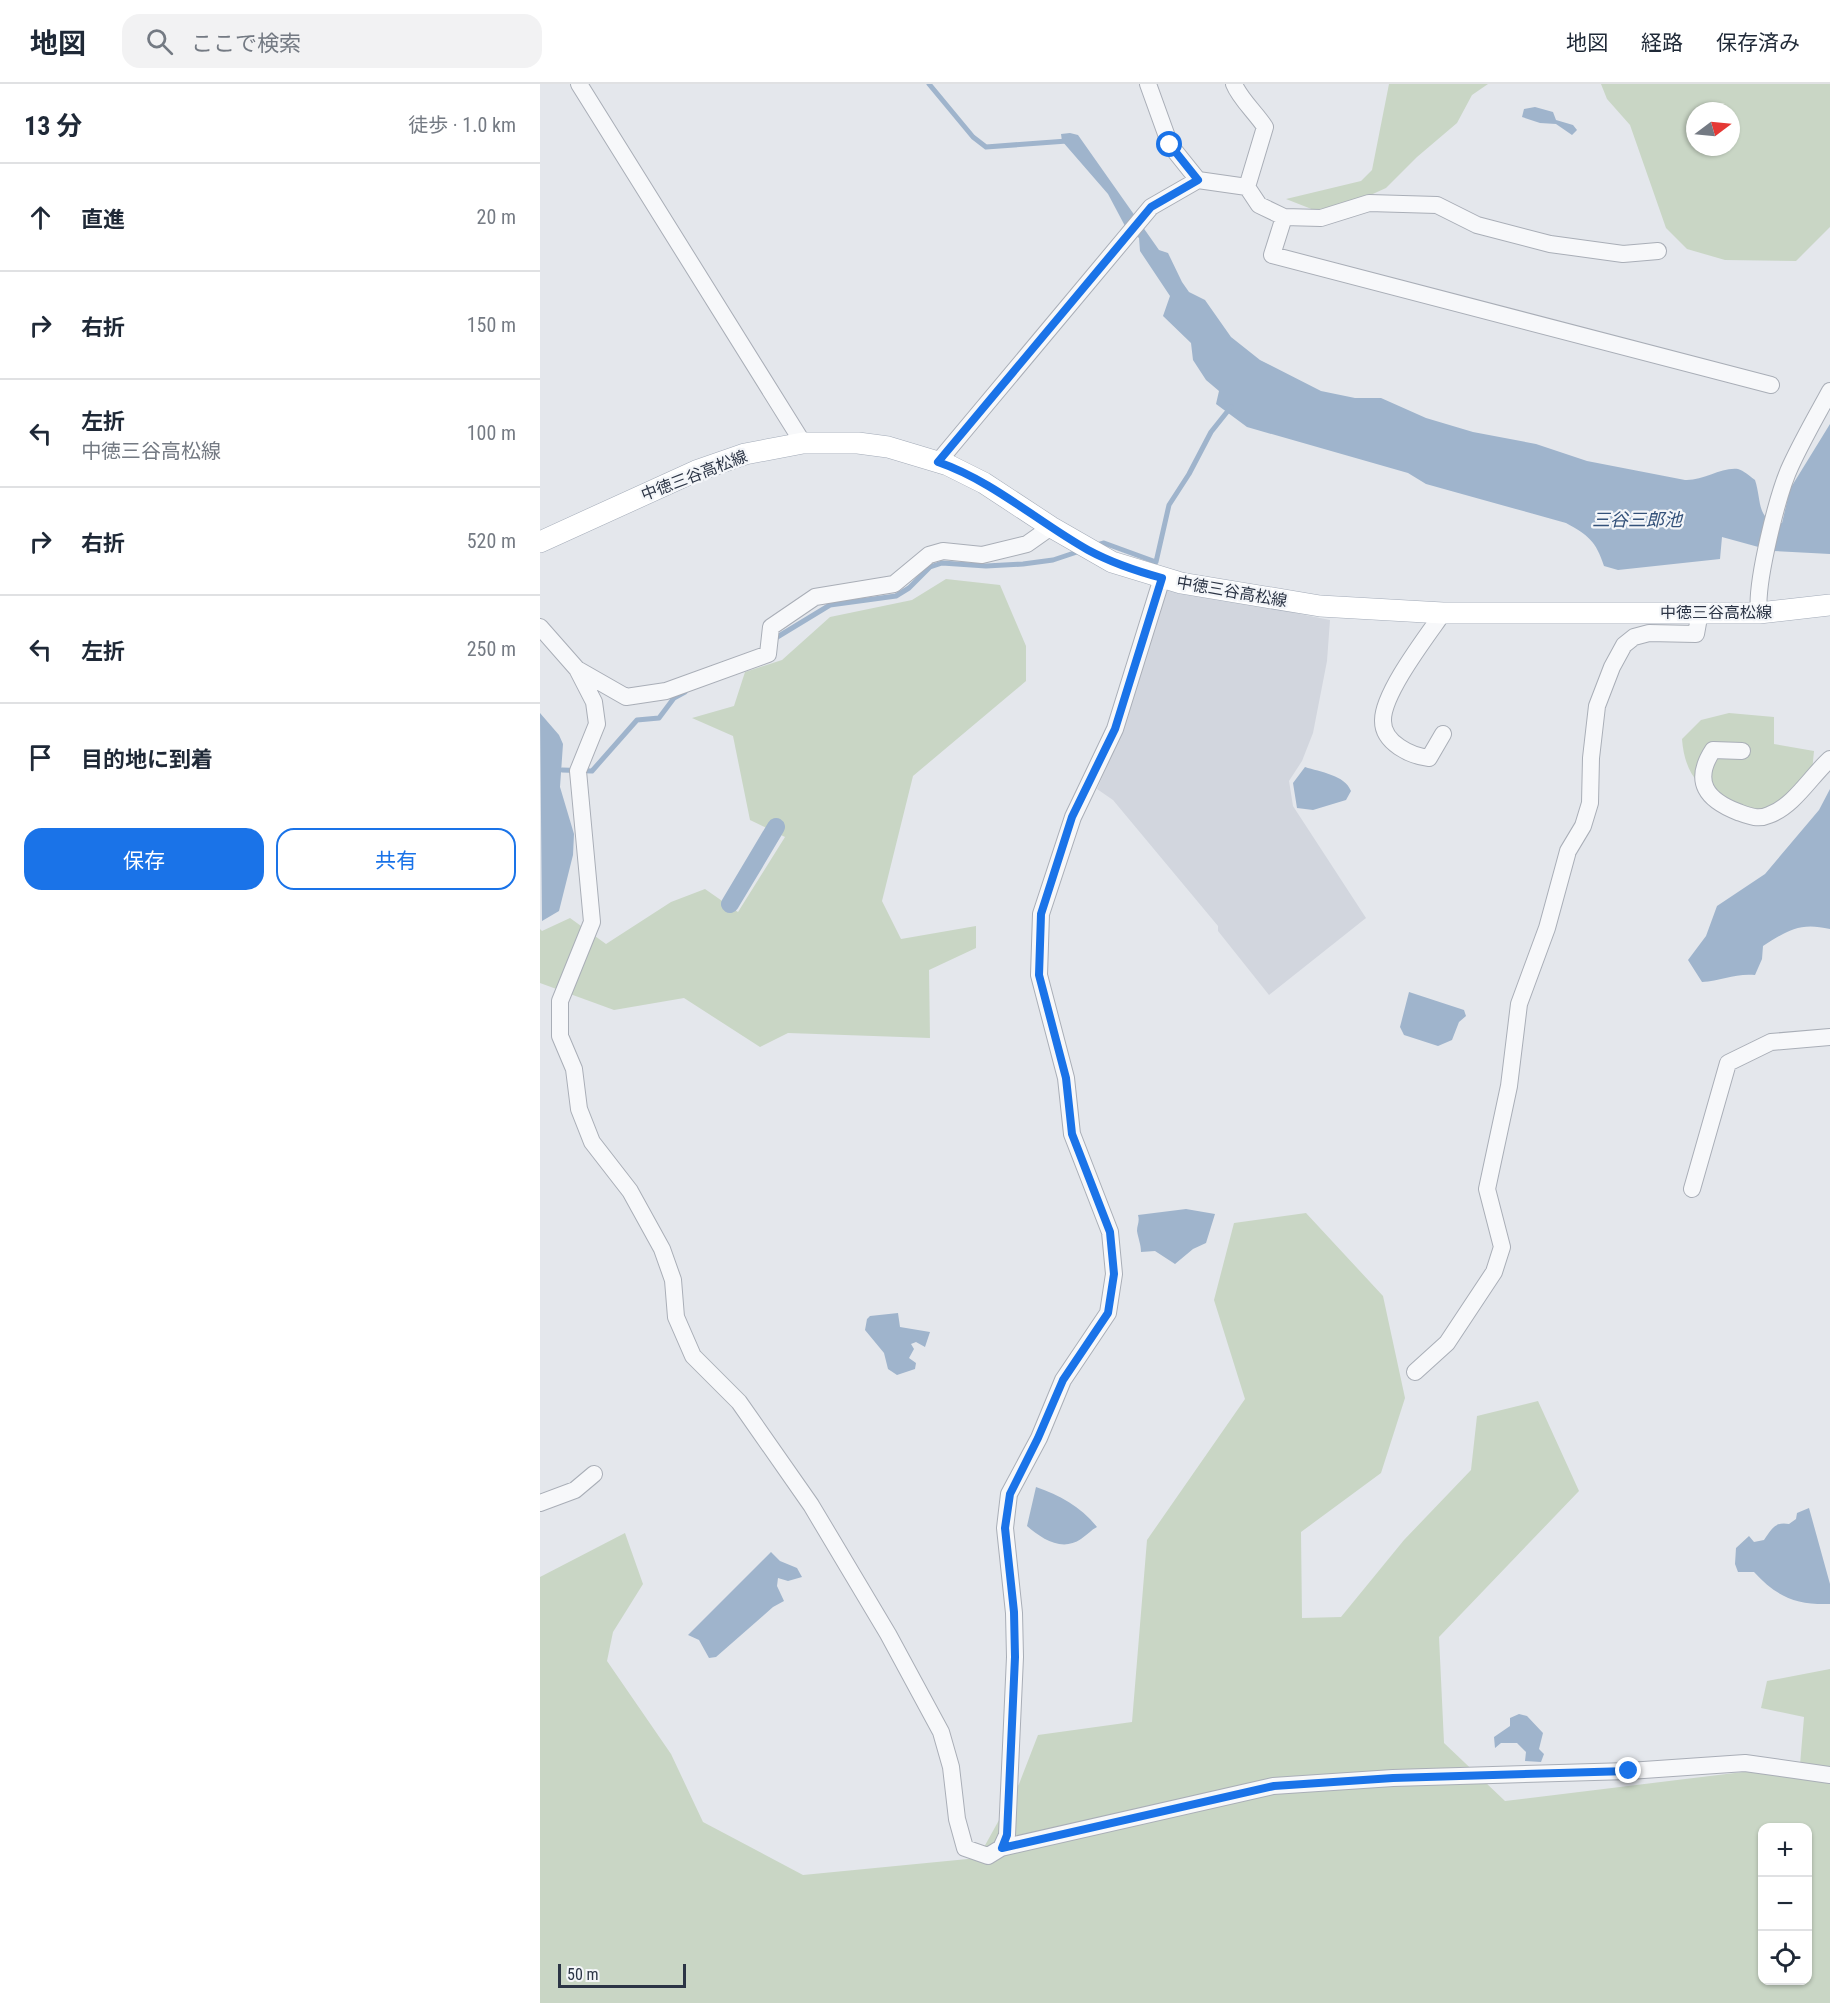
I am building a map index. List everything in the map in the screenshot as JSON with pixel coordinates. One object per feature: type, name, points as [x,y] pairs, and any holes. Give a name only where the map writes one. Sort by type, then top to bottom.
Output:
[{"type":"main road","name":"中徳三谷高松線","points":[[540,542],[696,471],[745,454],[803,443],[858,443],[888,447],[938,462],[984,483],[1051,527],[1112,562],[1162,578],[1320,606],[1443,613],[1759,613],[1830,605]]},
{"type":"street","points":[[579,84],[803,443]]},
{"type":"street","points":[[1148,84],[1170,145],[1198,180]]},
{"type":"street","points":[[1234,84],[1237,92],[1252,107],[1265,128],[1247,187]]},
{"type":"street","points":[[938,462],[1151,207],[1198,180],[1247,187],[1259,205],[1284,217],[1321,218],[1369,203],[1437,205],[1477,225],[1550,244],[1623,254],[1658,251]]},
{"type":"street","points":[[1284,217],[1272,255],[1771,385]]},
{"type":"street","points":[[1759,613],[1757,599],[1765,558],[1790,467],[1830,391]]},
{"type":"street","points":[[577,669],[626,697],[666,691],[768,654],[771,627],[815,597],[894,584],[929,555],[943,551],[982,555],[1027,544],[1051,527]]},
{"type":"street","points":[[1002,1848],[1007,1835],[1015,1657],[1014,1612],[1005,1528],[1010,1494],[1063,1380],[1108,1313],[1114,1274],[1110,1232],[1072,1134],[1066,1078],[1039,975],[1041,914],[1072,817],[1115,729],[1162,578]]},
{"type":"street","points":[[1415,1371],[1447,1343],[1494,1272],[1502,1247],[1487,1189],[1509,1086],[1519,1004],[1547,928],[1568,851],[1583,826],[1590,803],[1591,758],[1597,706],[1624,645],[1634,638],[1649,633],[1696,634],[1700,612]]},
{"type":"street","points":[[1443,613],[1409,661],[1388,701],[1383,722],[1390,740],[1415,756],[1429,758],[1443,734]]},
{"type":"street","points":[[540,627],[577,669],[594,702],[597,724],[578,771],[592,922],[560,1001],[560,1036],[574,1069],[579,1108],[592,1142],[630,1191],[662,1249],[673,1280],[676,1317],[693,1356],[739,1402],[811,1505],[888,1634],[940,1732],[951,1767],[957,1819],[965,1848],[988,1856],[1002,1848],[1274,1786],[1393,1778],[1629,1771],[1745,1763],[1830,1775]]},
{"type":"street","points":[[1742,751],[1713,750],[1704,772],[1704,785],[1711,798],[1720,805],[1755,818],[1770,815],[1790,801],[1830,759]]},
{"type":"street","points":[[1692,1190],[1728,1063],[1771,1042],[1830,1037]]},
{"type":"street","points":[[540,1503],[575,1490],[594,1474]]},
{"type":"shaded area","points":[[1170,588],[1330,620],[1327,661],[1313,733],[1302,761],[1289,781],[1293,806],[1366,918],[1269,995],[1218,931],[1218,926],[1113,800],[1097,789],[1128,717],[1138,668],[1160,599]]},
{"type":"green space","points":[[1389,84],[1488,84],[1472,95],[1457,123],[1417,157],[1386,188],[1353,203],[1314,210],[1286,199],[1361,181],[1372,170]]},
{"type":"green space","points":[[1601,84],[1830,84],[1830,227],[1796,261],[1725,260],[1687,249],[1666,228],[1630,125],[1607,99]]},
{"type":"green space","points":[[946,579],[1000,585],[1026,646],[1026,681],[913,776],[882,901],[901,939],[976,926],[976,948],[929,970],[930,1038],[788,1033],[760,1047],[684,998],[614,1010],[540,983],[540,929],[542,931],[570,918],[606,944],[671,902],[705,889],[738,912],[785,837],[750,820],[733,736],[692,718],[734,706],[745,672],[782,660],[830,617],[912,600]]},
{"type":"green space","points":[[1729,713],[1774,717],[1774,744],[1814,751],[1812,772],[1766,815],[1721,799],[1698,783],[1690,772],[1682,739],[1701,720]]},
{"type":"green space","points":[[1306,1213],[1383,1296],[1405,1398],[1381,1473],[1301,1532],[1302,1618],[1341,1617],[1404,1540],[1471,1470],[1477,1416],[1538,1401],[1579,1491],[1439,1637],[1444,1743],[1505,1801],[1800,1765],[1804,1717],[1761,1708],[1767,1681],[1830,1669],[1830,2003],[540,2003],[540,1577],[625,1533],[643,1584],[613,1632],[607,1661],[671,1754],[703,1822],[803,1875],[978,1858],[1019,1784],[1038,1735],[1132,1722],[1147,1540],[1245,1399],[1214,1300],[1234,1223]]},
{"type":"water","points":[[1535,107],[1553,112],[1556,120],[1573,125],[1577,130],[1572,135],[1556,124],[1540,123],[1522,117],[1524,109]]},
{"type":"water","name":"三谷三郎池","points":[[1061,134],[1078,135],[1159,250],[1168,253],[1189,292],[1205,300],[1231,337],[1260,360],[1321,391],[1355,398],[1381,398],[1426,418],[1473,432],[1536,444],[1587,461],[1685,480],[1738,469],[1755,480],[1761,509],[1768,519],[1782,523],[1790,489],[1830,424],[1830,554],[1773,551],[1722,537],[1720,559],[1618,570],[1604,566],[1598,550],[1590,540],[1566,523],[1426,484],[1408,473],[1247,427],[1216,404],[1219,391],[1206,380],[1193,360],[1191,343],[1163,316],[1170,296],[1140,251],[1139,238],[1125,226],[1108,194],[1062,141]]},
{"type":"water","points":[[540,713],[559,735],[563,744],[560,787],[574,834],[573,855],[559,911],[542,921]]},
{"type":"water","points":[[1305,767],[1343,781],[1351,791],[1346,800],[1313,810],[1297,808],[1293,783]]},
{"type":"water","points":[[1830,789],[1830,929],[1802,927],[1787,932],[1763,946],[1762,959],[1755,975],[1741,975],[1702,982],[1688,960],[1706,936],[1717,906],[1765,874],[1819,810]]},
{"type":"water","points":[[1409,992],[1464,1010],[1466,1016],[1459,1022],[1452,1040],[1438,1046],[1404,1035],[1400,1027]]},
{"type":"water","points":[[1186,1209],[1215,1214],[1206,1243],[1193,1249],[1175,1264],[1155,1251],[1141,1252],[1137,1231],[1138,1215]]},
{"type":"water","points":[[898,1313],[900,1327],[930,1332],[925,1347],[916,1342],[911,1344],[914,1349],[909,1358],[916,1363],[915,1369],[897,1375],[888,1369],[884,1353],[865,1330],[867,1319],[870,1316]]},
{"type":"water","points":[[1036,1487],[1070,1502],[1097,1527],[1074,1543],[1067,1544],[1052,1542],[1039,1535],[1027,1526]]},
{"type":"water","points":[[1809,1508],[1830,1584],[1830,1604],[1807,1603],[1788,1598],[1771,1588],[1754,1572],[1738,1572],[1735,1564],[1736,1548],[1749,1536],[1754,1542],[1764,1540],[1774,1527],[1784,1523],[1789,1524],[1796,1519],[1797,1513]]},
{"type":"water","points":[[771,1552],[780,1561],[797,1568],[802,1577],[788,1581],[778,1578],[777,1586],[784,1601],[773,1607],[716,1657],[709,1658],[699,1640],[688,1635]]},
{"type":"water","points":[[1519,1714],[1527,1716],[1543,1733],[1539,1749],[1544,1754],[1541,1762],[1525,1761],[1526,1752],[1517,1743],[1501,1743],[1495,1748],[1494,1737],[1510,1726],[1510,1718]]},
{"type":"waterway","points":[[929,84],[973,137],[986,147],[1067,141]]},
{"type":"waterway","points":[[1097,545],[1104,543],[1156,562],[1169,505],[1189,474],[1211,432],[1231,407]]},
{"type":"waterway","points":[[774,639],[830,605],[896,596],[909,588],[930,567],[942,563],[986,566],[1023,564],[1053,560],[1080,551]]},
{"type":"waterway","points":[[562,770],[592,771],[637,720],[659,718],[674,698],[685,692]]},
{"type":"waterway","points":[[730,904],[776,827]]},
{"type":"route","points":[[1170,145],[1198,180],[1151,207],[938,462],[984,483],[1088,550],[1112,562],[1162,578],[1115,729],[1072,817],[1041,914],[1039,975],[1066,1078],[1072,1134],[1110,1232],[1114,1274],[1108,1313],[1063,1380],[1010,1494],[1005,1528],[1014,1612],[1015,1657],[1007,1835],[1002,1848],[1274,1786],[1393,1778],[1629,1771]]}]
